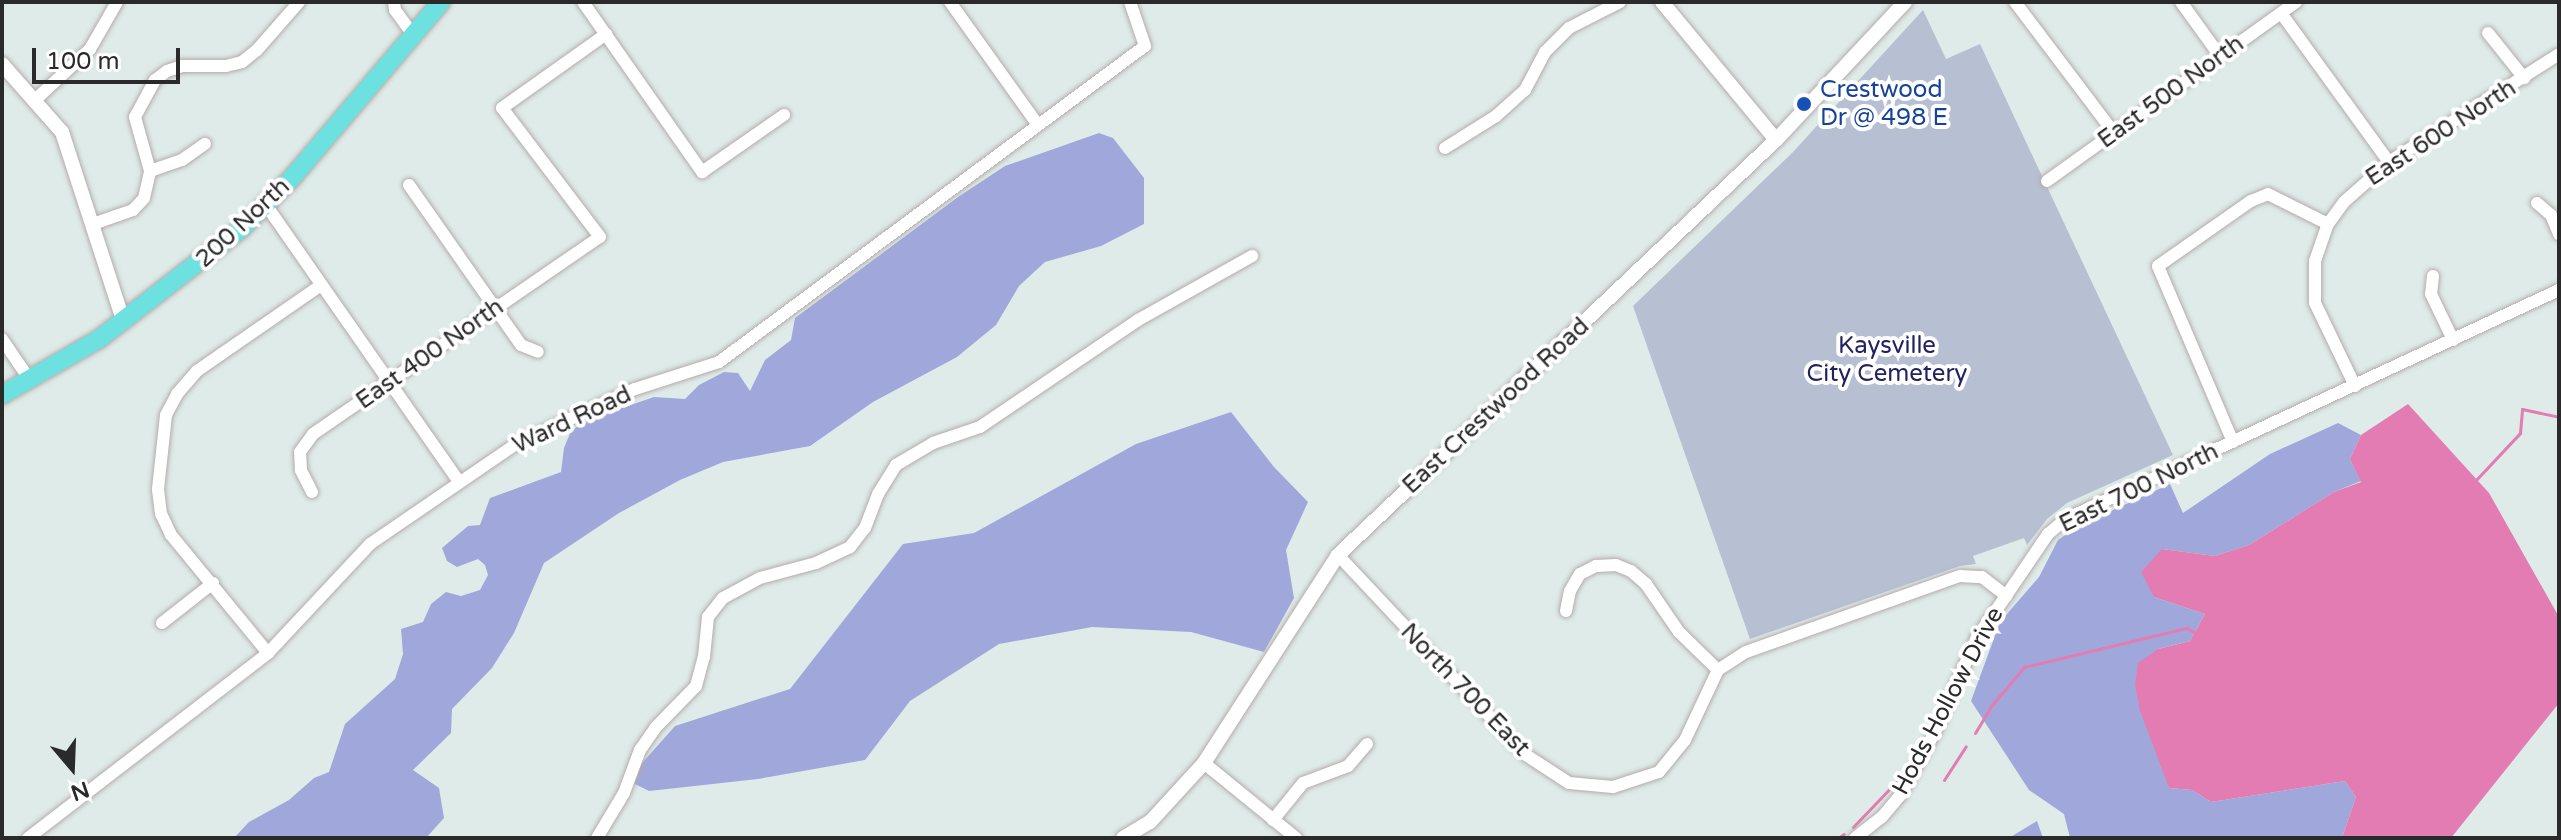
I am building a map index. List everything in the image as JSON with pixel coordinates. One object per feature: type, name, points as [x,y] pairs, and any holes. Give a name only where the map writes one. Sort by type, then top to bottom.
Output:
[{"type":"main road","name":"200 North","points":[[2,395],[123,320],[198,266],[266,205],[441,2]]},
{"type":"street","points":[[35,100],[90,49],[117,2]]},
{"type":"street","points":[[93,224],[133,210],[144,198],[150,171],[135,117],[155,80],[167,71],[182,66],[226,66],[242,62],[257,50],[299,2]]},
{"type":"street","points":[[394,2],[395,10],[413,35]]},
{"type":"street","points":[[583,2],[702,172],[784,115]]},
{"type":"street","points":[[950,2],[1038,125]]},
{"type":"street","name":"Ward Road","points":[[28,838],[100,786],[268,653],[370,544],[516,444],[609,401],[719,362],[1145,46],[1130,2]]},
{"type":"street","points":[[1445,148],[1496,116],[1525,90],[1545,52],[1569,28],[1620,2]]},
{"type":"street","points":[[1662,2],[1776,140]]},
{"type":"street","name":"East Crestwood Road","points":[[1123,838],[1150,822],[1204,763],[1338,555],[1776,140],[1905,2]]},
{"type":"street","points":[[2015,2],[2114,133]]},
{"type":"street","points":[[2181,2],[2220,56]]},
{"type":"street","name":"East 500 North","points":[[2047,181],[2296,2]]},
{"type":"street","points":[[2281,13],[2389,162]]},
{"type":"street","name":"East 600 North","points":[[2488,33],[2524,78]]},
{"type":"street","name":"East 400 North","points":[[312,492],[301,470],[300,452],[313,434],[600,237],[502,108],[606,34]]},
{"type":"street","name":"East 600 North","points":[[2328,224],[2344,202],[2389,162],[2559,54]]},
{"type":"street","points":[[2,64],[62,132],[123,320]]},
{"type":"street","points":[[150,171],[182,160],[205,144]]},
{"type":"street","points":[[409,185],[521,345],[538,352]]},
{"type":"street","points":[[2233,442],[2158,266],[2251,201],[2268,194],[2328,224],[2315,261],[2315,303],[2355,386]]},
{"type":"street","points":[[2537,203],[2551,215],[2559,234]]},
{"type":"street","points":[[266,205],[459,482]]},
{"type":"street","points":[[597,838],[624,793],[640,750],[656,727],[696,686],[704,657],[708,617],[723,598],[760,578],[816,563],[850,547],[865,528],[878,494],[896,465],[933,443],[980,427],[1138,320],[1252,256]]},
{"type":"street","points":[[2433,276],[2431,294],[2453,340]]},
{"type":"street","points":[[268,653],[171,535],[161,514],[158,489],[166,415],[177,394],[197,371],[321,285]]},
{"type":"street","name":"East 700 North","points":[[2006,596],[2048,534],[2066,519],[2559,290]]},
{"type":"street","points":[[2,339],[30,380]]},
{"type":"street","name":"North 700 East","points":[[1338,555],[1526,755],[1569,783],[1613,787],[1659,772],[1685,740],[1718,670]]},
{"type":"street","points":[[1566,611],[1570,591],[1580,574],[1596,566],[1624,568],[1646,584],[1679,632],[1718,670],[1746,652],[1960,576],[1982,577],[2006,596]]},
{"type":"street","points":[[162,623],[213,583]]},
{"type":"street","name":"Hods Hollow Drive","points":[[1855,838],[1882,817],[1901,794],[1924,753],[1977,637],[2006,596]]},
{"type":"street","points":[[1273,820],[1303,783],[1313,776],[1333,774],[1348,766],[1367,744]]},
{"type":"street","points":[[1204,763],[1296,838]]},
{"type":"shaded area","points":[[1099,133],[1113,138],[1144,178],[1144,224],[1101,246],[1045,262],[1019,286],[996,325],[957,357],[873,402],[810,446],[723,462],[680,480],[619,513],[544,563],[514,633],[492,668],[452,709],[451,733],[413,770],[439,788],[444,818],[426,838],[234,838],[249,822],[289,800],[314,778],[329,772],[345,724],[395,679],[403,654],[401,629],[423,622],[431,604],[446,592],[461,596],[480,590],[488,575],[485,565],[478,559],[457,567],[447,561],[442,548],[468,526],[480,525],[490,498],[561,472],[564,448],[571,431],[587,420],[654,397],[685,399],[699,385],[724,372],[738,373],[750,391],[765,360],[791,340],[795,318],[958,197],[1005,166]]},
{"type":"shaded area","points":[[2408,404],[2489,493],[2559,617],[2559,703],[2451,838],[2342,838],[2356,797],[2345,781],[2211,802],[2192,790],[2169,788],[2140,711],[2135,685],[2138,663],[2158,649],[2190,641],[2205,614],[2154,597],[2141,572],[2162,549],[2215,556],[2249,545],[2334,492],[2361,482],[2350,459],[2361,435]]},
{"type":"shaded area","points":[[1231,412],[1274,467],[1308,502],[1286,550],[1294,598],[1264,652],[1191,632],[1092,627],[999,644],[910,701],[865,760],[758,779],[649,791],[627,780],[675,726],[790,689],[903,544],[974,533],[1136,444]]},
{"type":"shaded area","points":[[2338,423],[2361,435],[2350,459],[2361,481],[2334,492],[2249,545],[2215,556],[2162,549],[2154,597],[2205,614],[2190,641],[2158,649],[2169,788],[2192,790],[2211,802],[2345,781],[2356,797],[2342,838],[2070,838],[2064,814],[2029,790],[1971,701],[2000,622],[2039,577],[2058,540],[2078,526],[2170,484],[2183,513],[2270,454]]},
{"type":"shaded area","points":[[2037,821],[2043,838],[2009,838]]},
{"type":"green space","name":"Kaysville City Cemetery","points":[[1923,10],[1946,59],[1980,44],[2173,455],[2067,503],[2047,519],[2027,545],[2024,538],[1973,556],[1976,564],[1960,566],[1750,639],[1633,306],[1793,152]]},
{"type":"waterway","points":[[2475,481],[2520,433],[2522,409],[2559,417]]},
{"type":"waterway","points":[[1975,733],[1992,705],[2024,667],[2187,628],[2196,633]]},
{"type":"waterway","points":[[1944,780],[1966,746]]},
{"type":"waterway","points":[[1853,827],[1896,782]]},
{"type":"waterway","points":[[1838,838],[1844,834]]},
{"type":"place","name":"Crestwood Dr @ 498 E","points":[[1804,104]]}]
